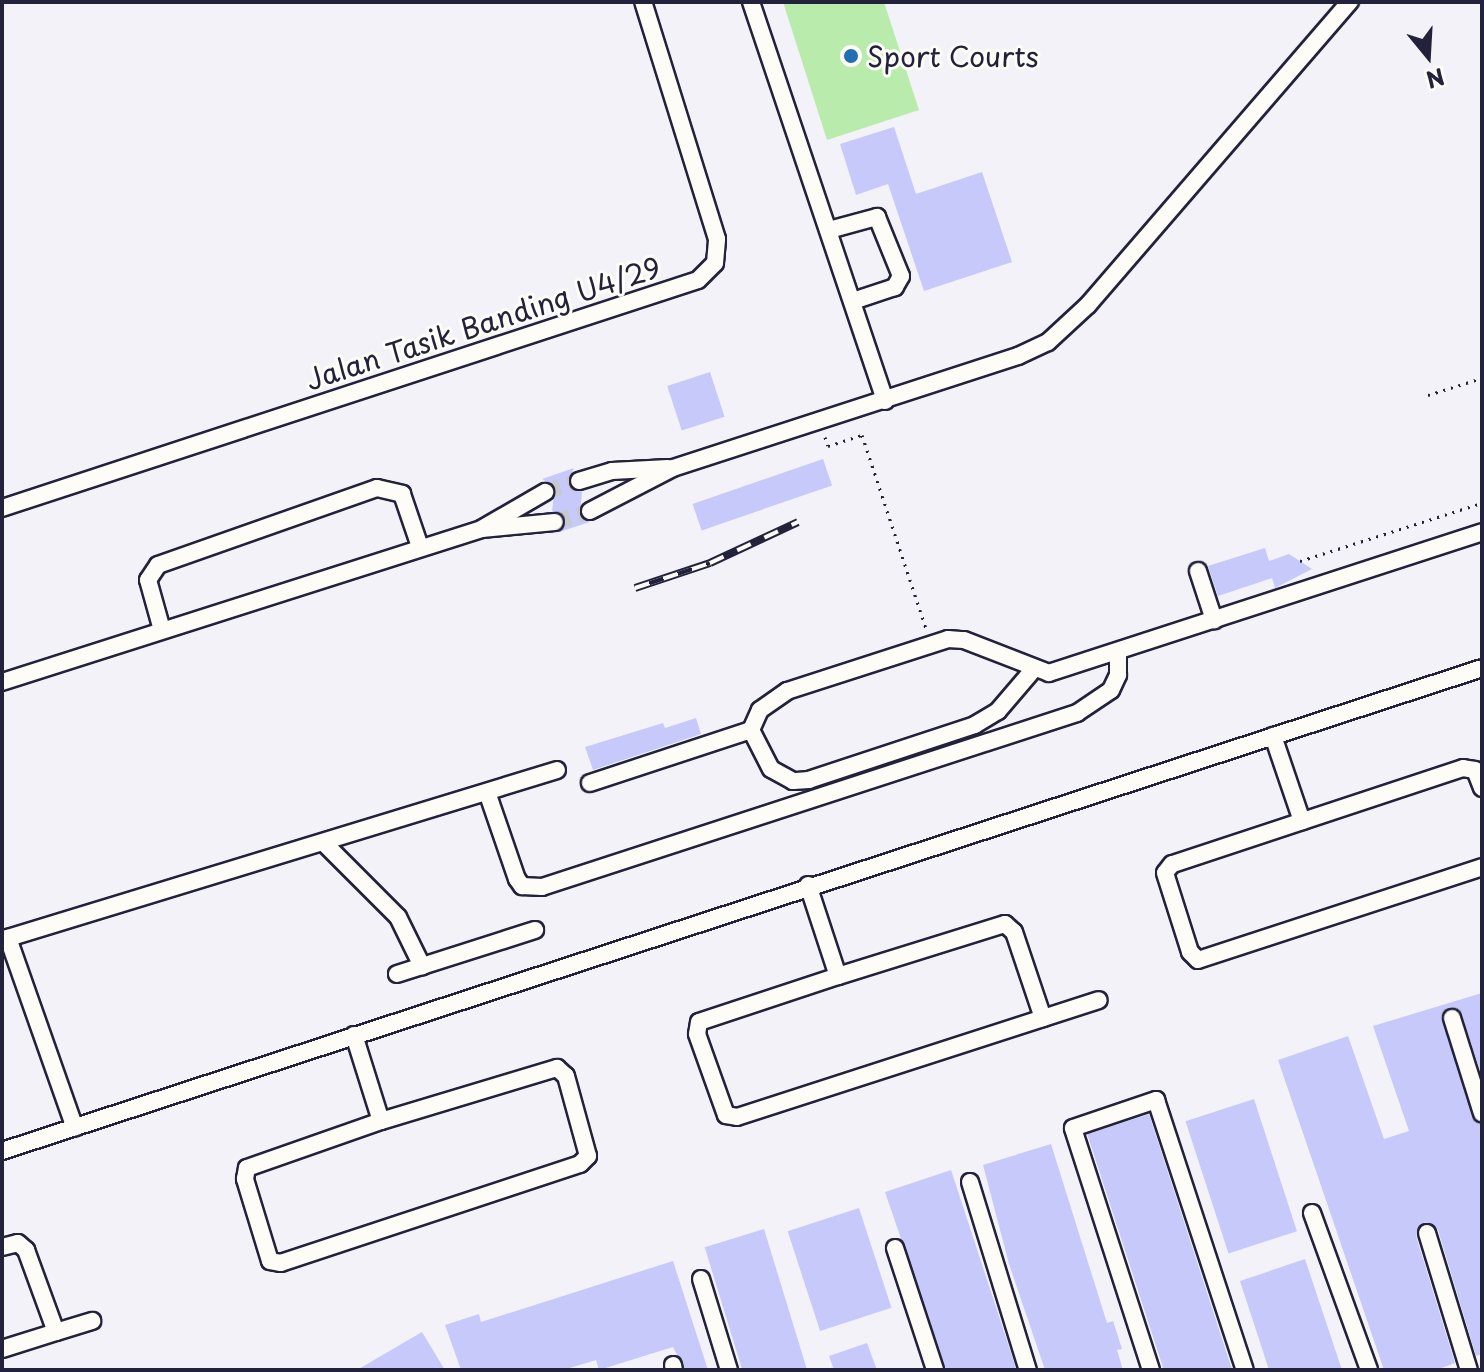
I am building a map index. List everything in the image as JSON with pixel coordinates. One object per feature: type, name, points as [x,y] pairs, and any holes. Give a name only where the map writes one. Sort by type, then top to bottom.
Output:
[{"type":"street","name":"Jalan Tasik Banding U4/29","points":[[2,508],[698,280],[715,263],[717,239],[643,2]]},
{"type":"street","points":[[751,2],[885,401]]},
{"type":"street","points":[[590,511],[673,468],[1018,356],[1071,323],[1350,2]]},
{"type":"street","points":[[829,230],[877,217],[901,276],[895,287],[853,301]]},
{"type":"street","points":[[579,481],[612,471],[673,468]]},
{"type":"street","points":[[162,630],[148,580],[169,558],[377,488],[402,494],[420,547]]},
{"type":"street","points":[[482,529],[545,492]]},
{"type":"street","points":[[2,682],[482,529],[555,522]]},
{"type":"street","points":[[590,783],[751,730],[760,710],[787,691],[948,639],[964,640],[1033,670],[1049,673],[1482,532]]},
{"type":"street","points":[[1198,571],[1214,620]]},
{"type":"street","points":[[487,792],[517,879],[522,886],[542,887],[1077,713],[1111,690],[1118,675],[1118,651]]},
{"type":"street","points":[[2,1151],[808,885],[1482,668]]},
{"type":"street","points":[[751,730],[771,769],[793,781],[809,780],[975,725],[998,711],[1033,670]]},
{"type":"street","points":[[1273,736],[1302,821]]},
{"type":"street","points":[[1482,788],[1475,770],[1463,768],[1168,867],[1165,878],[1193,957],[1204,959],[1482,867]]},
{"type":"street","points":[[75,1128],[5,939],[325,844],[557,770]]},
{"type":"street","points":[[325,844],[398,917],[422,966]]},
{"type":"street","points":[[808,885],[838,976]]},
{"type":"street","points":[[1043,1018],[1014,932],[1005,924],[699,1022],[697,1034],[726,1115],[737,1117],[1099,1000]]},
{"type":"street","points":[[397,974],[535,930]]},
{"type":"street","points":[[1452,1018],[1482,1113]]},
{"type":"street","points":[[354,1035],[381,1121]]},
{"type":"street","points":[[557,1068],[566,1076],[588,1156],[580,1164],[281,1263],[270,1261],[245,1179],[247,1168],[381,1121],[557,1068]]},
{"type":"street","points":[[1151,1370],[1073,1128],[1156,1100],[1245,1370]]},
{"type":"street","points":[[970,1182],[1028,1370]]},
{"type":"street","points":[[1312,1213],[1369,1370]]},
{"type":"street","points":[[1427,1233],[1469,1370]]},
{"type":"street","points":[[2,1247],[18,1243],[26,1250],[56,1332]]},
{"type":"street","points":[[895,1248],[935,1370]]},
{"type":"street","points":[[701,1279],[729,1370]]},
{"type":"street","points":[[2,1349],[92,1321]]},
{"type":"path","points":[[1428,395],[1482,378]]},
{"type":"path","points":[[828,446],[862,435],[927,633]]},
{"type":"path","points":[[1300,561],[1482,503]]},
{"type":"green space","name":"Sport Courts","points":[[783,2],[884,2],[919,110],[827,140]]},
{"type":"building","points":[[894,127],[916,194],[982,172],[1012,262],[924,291],[888,184],[856,195],[840,144]]},
{"type":"building","points":[[710,372],[725,417],[682,431],[667,386]]},
{"type":"building","points":[[823,459],[832,485],[702,530],[693,504]]},
{"type":"building","points":[[574,468],[568,483],[582,492],[580,515],[590,522],[559,532],[566,520],[552,511],[555,487],[542,479]]},
{"type":"building","points":[[1265,548],[1269,561],[1289,554],[1312,569],[1275,588],[1272,578],[1218,596],[1208,566]]},
{"type":"building","points":[[696,718],[701,734],[593,770],[585,747],[663,723],[665,728]]},
{"type":"building","points":[[1482,993],[1482,1076],[1460,1010],[1448,1008],[1441,1016],[1472,1116],[1482,1124],[1482,1354],[1476,1356],[1438,1230],[1425,1222],[1416,1236],[1455,1363],[1436,1370],[1384,1370],[1278,1060],[1348,1036],[1384,1139],[1409,1131],[1373,1026]]},
{"type":"building","points":[[1254,1099],[1297,1231],[1228,1253],[1186,1121]]},
{"type":"building","points":[[1149,1114],[1232,1370],[1164,1370],[1087,1134]]},
{"type":"building","points":[[1051,1144],[1107,1323],[1113,1321],[1122,1349],[1117,1350],[1123,1370],[1045,1370],[1009,1264],[983,1165]]},
{"type":"building","points":[[951,1170],[1016,1370],[946,1370],[885,1192]]},
{"type":"building","points":[[859,1208],[891,1308],[820,1331],[788,1231]]},
{"type":"building","points":[[764,1229],[807,1370],[742,1370],[705,1247]]},
{"type":"building","points":[[1305,1259],[1342,1370],[1269,1370],[1240,1281]]},
{"type":"building","points":[[673,1261],[708,1370],[685,1370],[673,1347],[599,1370],[596,1360],[563,1370],[461,1370],[445,1325],[479,1314],[481,1322]]},
{"type":"building","points":[[422,1332],[445,1370],[357,1370]]},
{"type":"building","points":[[867,1343],[877,1370],[834,1370],[829,1356]]},
{"type":"tunnel","points":[[545,492],[579,481]]},
{"type":"tunnel","points":[[555,522],[590,511]]},
{"type":"railway","points":[[635,588],[710,563],[798,522]]},
{"type":"place","name":"Sport Courts","points":[[851,56]]}]
